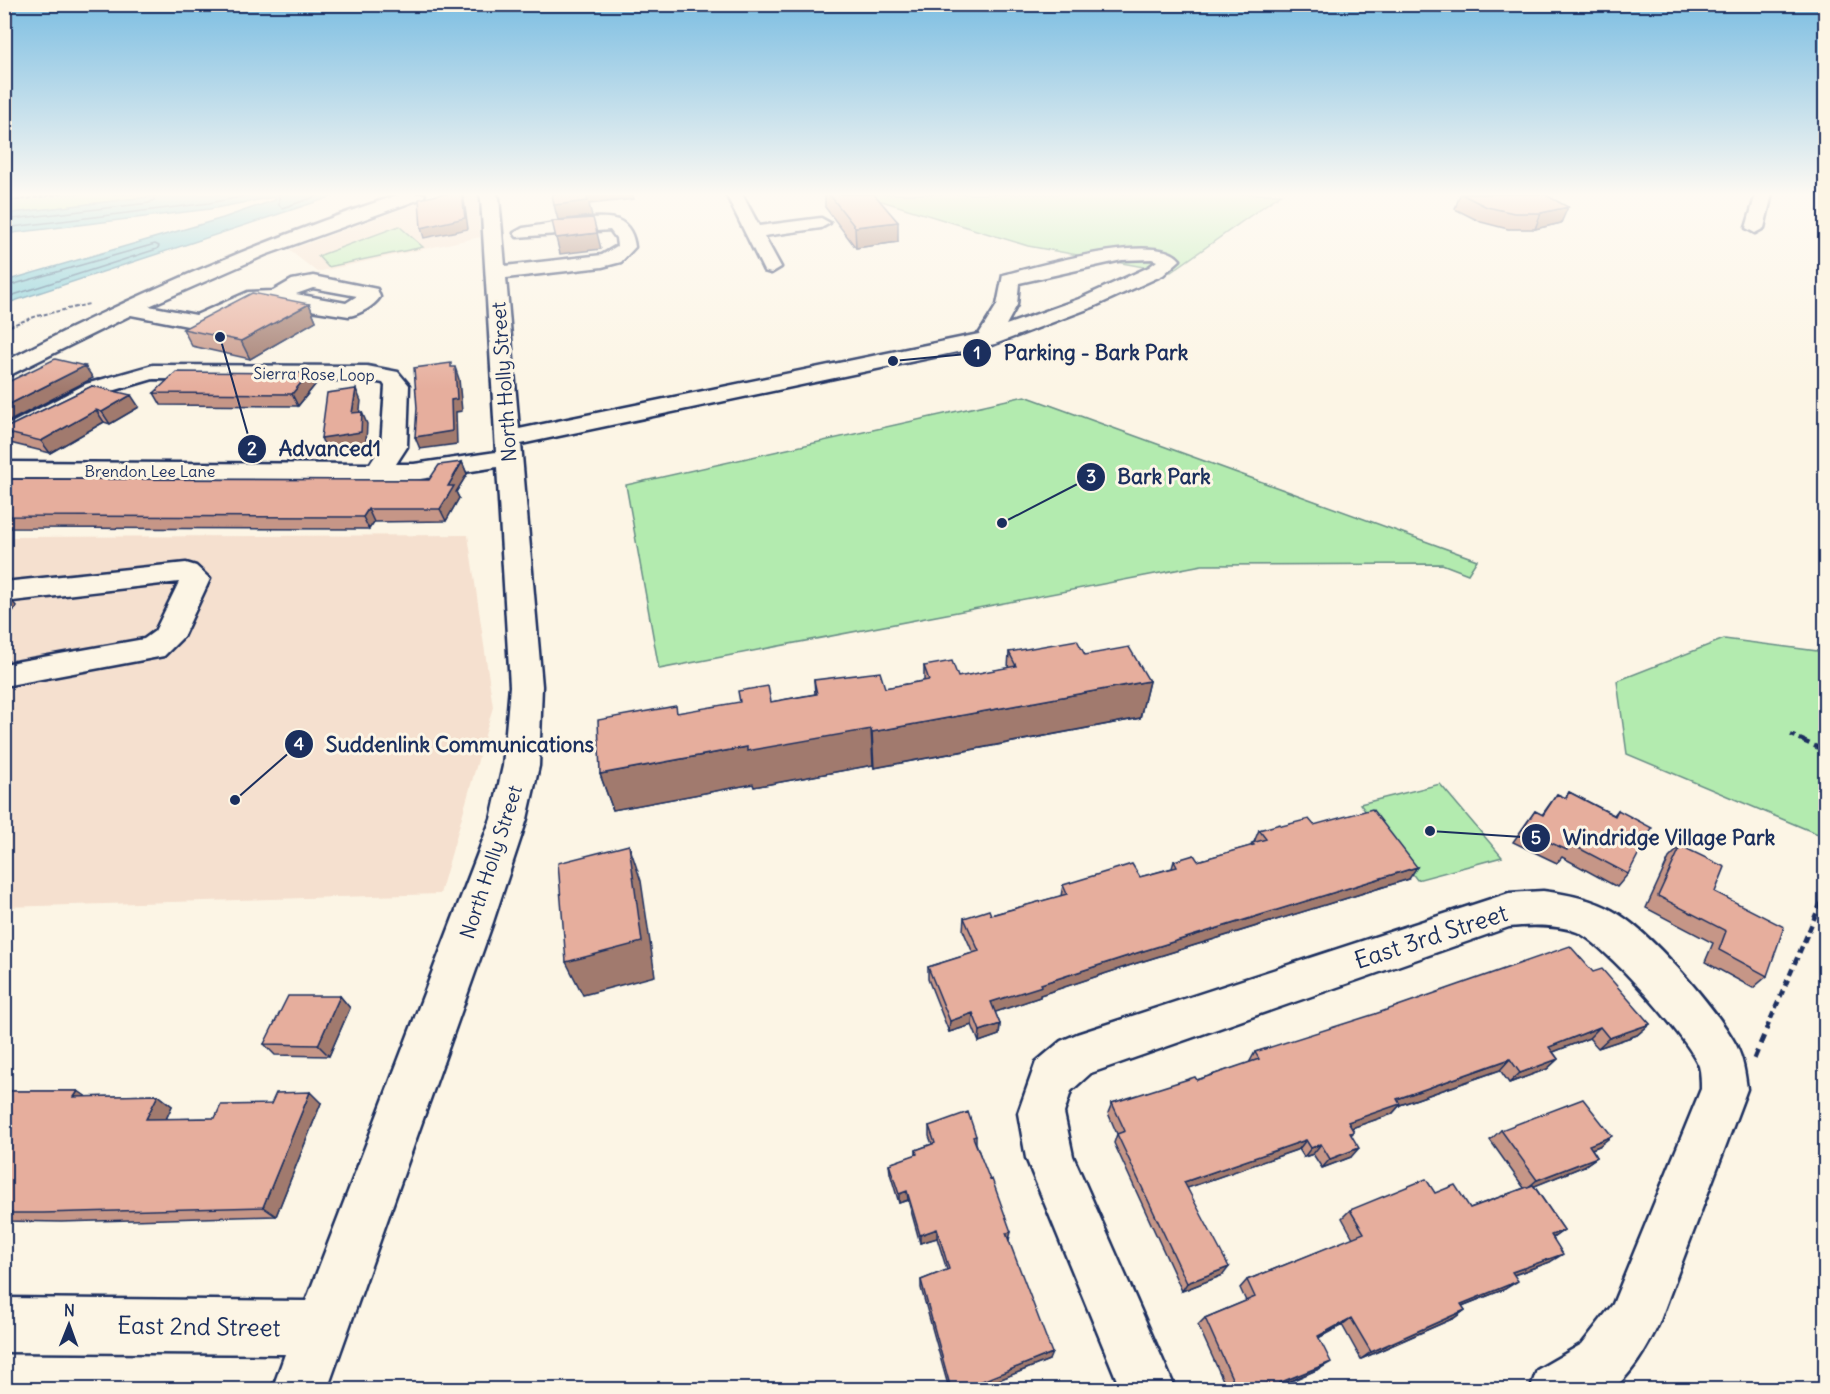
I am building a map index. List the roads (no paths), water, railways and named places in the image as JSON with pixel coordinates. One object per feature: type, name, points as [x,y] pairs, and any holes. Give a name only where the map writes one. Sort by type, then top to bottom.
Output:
[{"type":"street","points":[[4,371],[127,308],[243,259]]},
{"type":"street","name":"North Holly Street","points":[[299,1389],[473,922],[509,819],[518,777],[526,686],[496,273],[500,259]]},
{"type":"street","points":[[496,273],[610,259]]},
{"type":"street","points":[[767,259],[771,267]]},
{"type":"street","name":"Brendon Lee Lane","points":[[987,339],[1007,305],[1010,279],[1099,259]]},
{"type":"street","name":"Brendon Lee Lane","points":[[4,470],[414,472],[509,448],[987,339],[1086,303],[1156,271],[1170,260],[1168,259]]},
{"type":"street","points":[[173,335],[198,321],[255,296],[277,297]]},
{"type":"street","points":[[127,308],[198,321]]},
{"type":"street","name":"Sierra Rose Loop","points":[[4,437],[103,384],[128,376],[153,372],[367,373],[390,377],[397,385],[394,447],[377,473]]},
{"type":"street","points":[[4,592],[186,572],[195,579],[167,637],[153,648],[4,675]]},
{"type":"street","name":"East 3rd Street","points":[[1149,1389],[1050,1158],[1041,1113],[1052,1078],[1077,1056],[1509,910],[1535,906],[1567,912],[1600,923],[1624,943],[1695,1024],[1720,1060],[1724,1089],[1632,1323],[1601,1363],[1557,1389]]},
{"type":"street","name":"East 2nd Street","points":[[4,1325],[321,1328]]},
{"type":"water","points":[[81,259],[142,259],[5,304],[5,281]]},
{"type":"place","name":"Advanced1","points":[[220,337]]},
{"type":"place","name":"Parking - Bark Park","points":[[893,361]]},
{"type":"place","name":"Bark Park","points":[[1002,523]]},
{"type":"place","name":"Suddenlink Communications","points":[[235,800]]},
{"type":"place","name":"Windridge Village Park","points":[[1430,831]]}]
